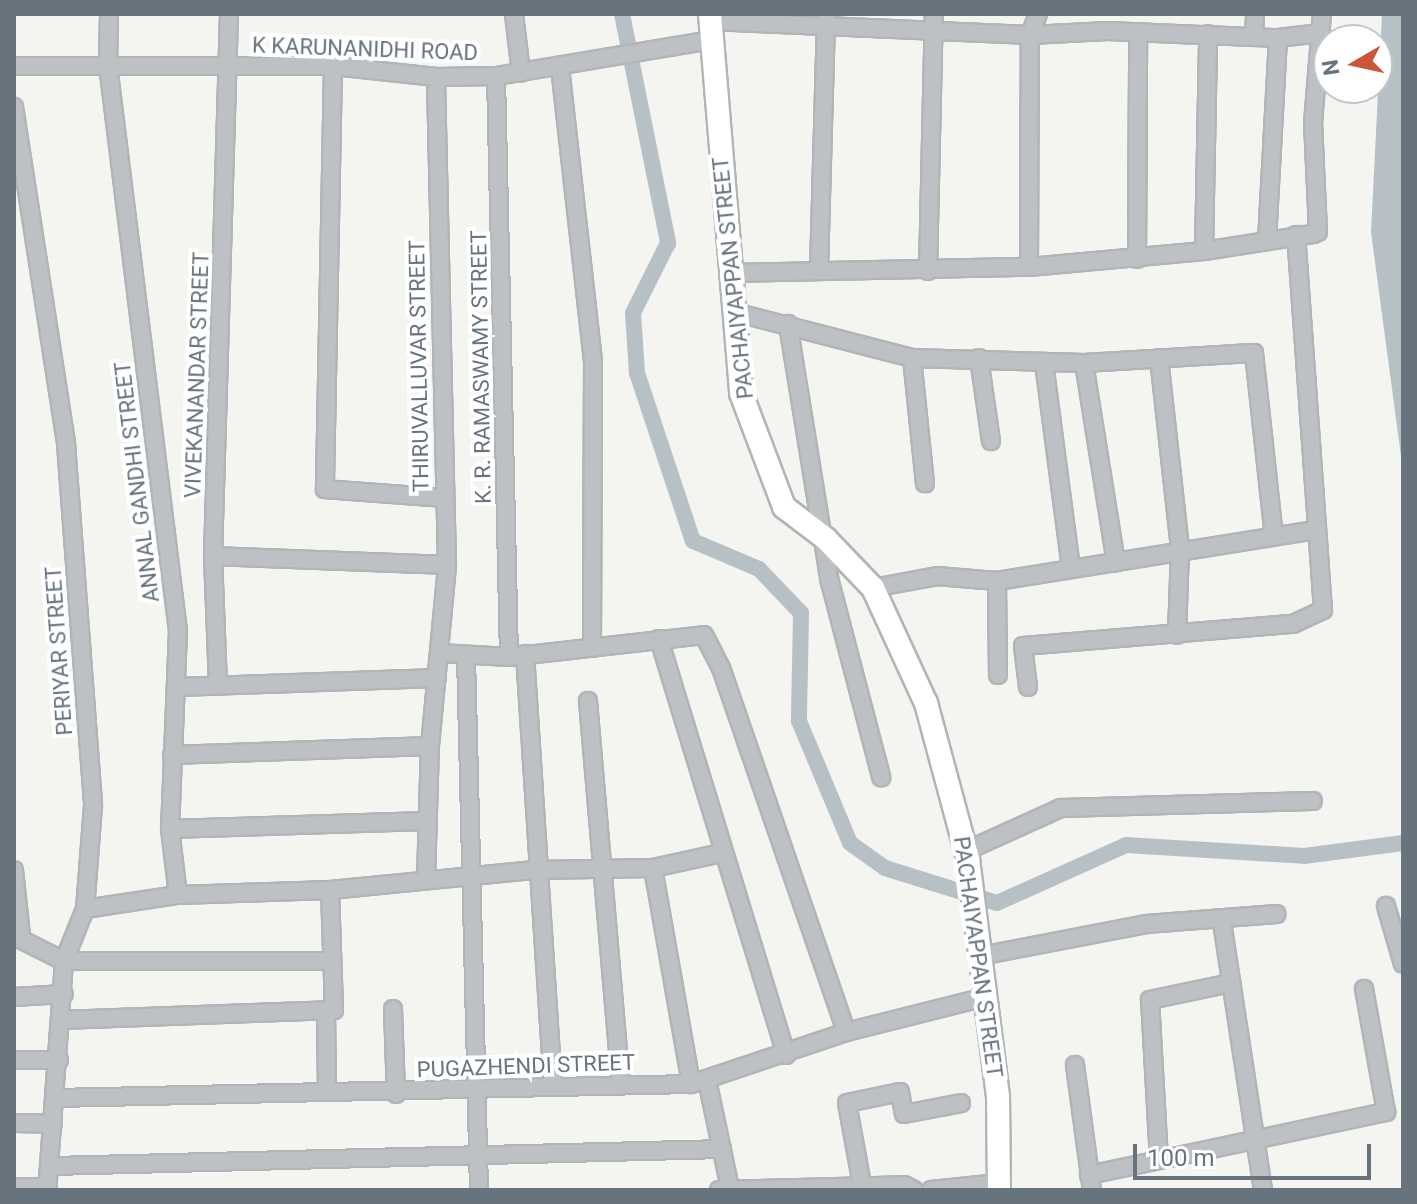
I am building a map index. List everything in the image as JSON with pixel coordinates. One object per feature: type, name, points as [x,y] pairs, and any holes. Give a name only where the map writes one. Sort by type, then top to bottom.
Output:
[{"type":"main road","name":"PACHAIYAPPAN STREET","points":[[711,25],[741,393],[762,458],[784,507],[826,539],[873,588],[926,703],[967,855],[998,1096],[999,1187]]},
{"type":"street","name":"ANNAL GANDHI STREET","points":[[109,14],[108,65],[178,631],[179,687],[172,755],[170,829],[178,895]]},
{"type":"street","name":"VIVEKANANDAR STREET","points":[[218,686],[213,556],[229,14]]},
{"type":"street","points":[[514,14],[521,73]]},
{"type":"street","points":[[1029,267],[1030,35],[1038,14]]},
{"type":"street","points":[[1184,14],[1184,33]]},
{"type":"street","points":[[1254,35],[1255,14]]},
{"type":"street","name":"K KARUNANIDHI ROAD","points":[[14,66],[333,66],[436,77],[496,76],[560,67],[711,25],[826,20],[934,21],[1030,35],[1108,22],[1138,33],[1278,38],[1313,34]]},
{"type":"street","points":[[819,270],[826,20]]},
{"type":"street","points":[[928,271],[934,21]]},
{"type":"street","points":[[1137,259],[1138,33]]},
{"type":"street","points":[[1204,251],[1208,34]]},
{"type":"street","points":[[1267,241],[1278,38]]},
{"type":"street","points":[[333,66],[325,489],[444,498]]},
{"type":"street","points":[[560,67],[593,362],[592,648]]},
{"type":"street","name":"K. R. RAMASWAMY STREET","points":[[496,76],[517,655],[553,1084]]},
{"type":"street","name":"THIRUVALLUVAR STREET","points":[[426,879],[430,746],[447,565],[436,77]]},
{"type":"street","points":[[731,273],[1029,267],[1204,251],[1318,232],[1315,104]]},
{"type":"street","name":"PERIYAR STREET","points":[[14,107],[66,444],[93,806],[85,909],[64,961],[52,1166],[48,1188]]},
{"type":"street","points":[[1028,687],[1023,646],[1293,624],[1323,610],[1296,235]]},
{"type":"street","points":[[734,312],[912,358],[1084,363],[1254,353],[1274,536]]},
{"type":"street","points":[[788,324],[826,539],[830,582],[881,777]]},
{"type":"street","points":[[912,358],[925,483]]},
{"type":"street","points":[[979,358],[991,441]]},
{"type":"street","points":[[1159,358],[1180,549],[1177,635]]},
{"type":"street","points":[[1044,363],[1071,567]]},
{"type":"street","points":[[1084,363],[1116,562]]},
{"type":"street","points":[[873,588],[937,576],[997,581],[1180,549],[1317,530]]},
{"type":"street","points":[[213,556],[447,565]]},
{"type":"street","points":[[997,581],[998,675]]},
{"type":"street","points":[[440,653],[517,655],[704,635],[721,668],[846,1032]]},
{"type":"street","points":[[659,639],[786,1055]]},
{"type":"street","points":[[466,655],[477,1086],[482,1156],[479,1190]]},
{"type":"street","points":[[179,687],[437,678]]},
{"type":"street","points":[[588,701],[606,869],[621,1085]]},
{"type":"street","points":[[172,755],[430,746]]},
{"type":"street","points":[[967,855],[1061,808],[1313,801]]},
{"type":"street","points":[[170,829],[427,821]]},
{"type":"street","points":[[85,909],[178,895],[330,890],[426,879],[473,880],[535,870],[653,868],[722,853]]},
{"type":"street","points":[[653,868],[699,1082],[722,1149],[725,1189],[862,1189],[904,1185],[914,1190]]},
{"type":"street","points":[[14,870],[18,936],[64,961],[330,961]]},
{"type":"street","points":[[62,1020],[334,1010],[330,890]]},
{"type":"street","points":[[1386,906],[1403,964]]},
{"type":"street","points":[[979,949],[1146,924],[1222,922],[1277,914]]},
{"type":"street","points":[[1222,922],[1253,1143],[1263,1190]]},
{"type":"street","points":[[1159,1160],[1150,1000],[1231,983]]},
{"type":"street","points":[[1075,1065],[1090,1182],[1159,1160],[1253,1143],[1386,1112],[1364,989]]},
{"type":"street","points":[[14,997],[64,994]]},
{"type":"street","name":"PUGAZHENDI STREET","points":[[55,1098],[327,1092],[396,1094],[477,1086],[699,1082],[786,1055],[846,1032],[985,997]]},
{"type":"street","points":[[393,1009],[396,1094]]},
{"type":"street","points":[[326,1011],[327,1092]]},
{"type":"street","points":[[14,1060],[59,1060]]},
{"type":"street","points":[[862,1189],[847,1103],[900,1092],[904,1114],[961,1103]]},
{"type":"street","points":[[14,1123],[53,1124]]},
{"type":"street","points":[[52,1166],[722,1149]]},
{"type":"street","points":[[14,1187],[48,1188]]},
{"type":"street","points":[[931,1190],[999,1187]]},
{"type":"shaded area","points":[[1382,14],[1403,14],[1403,471],[1371,232],[1377,104],[1393,104],[1393,24],[1381,24]]},
{"type":"waterway","points":[[622,14],[668,243],[633,313],[637,373],[693,541],[759,569],[801,613],[799,721],[850,843],[885,868],[997,903],[1126,845],[1304,856],[1403,843]]}]
